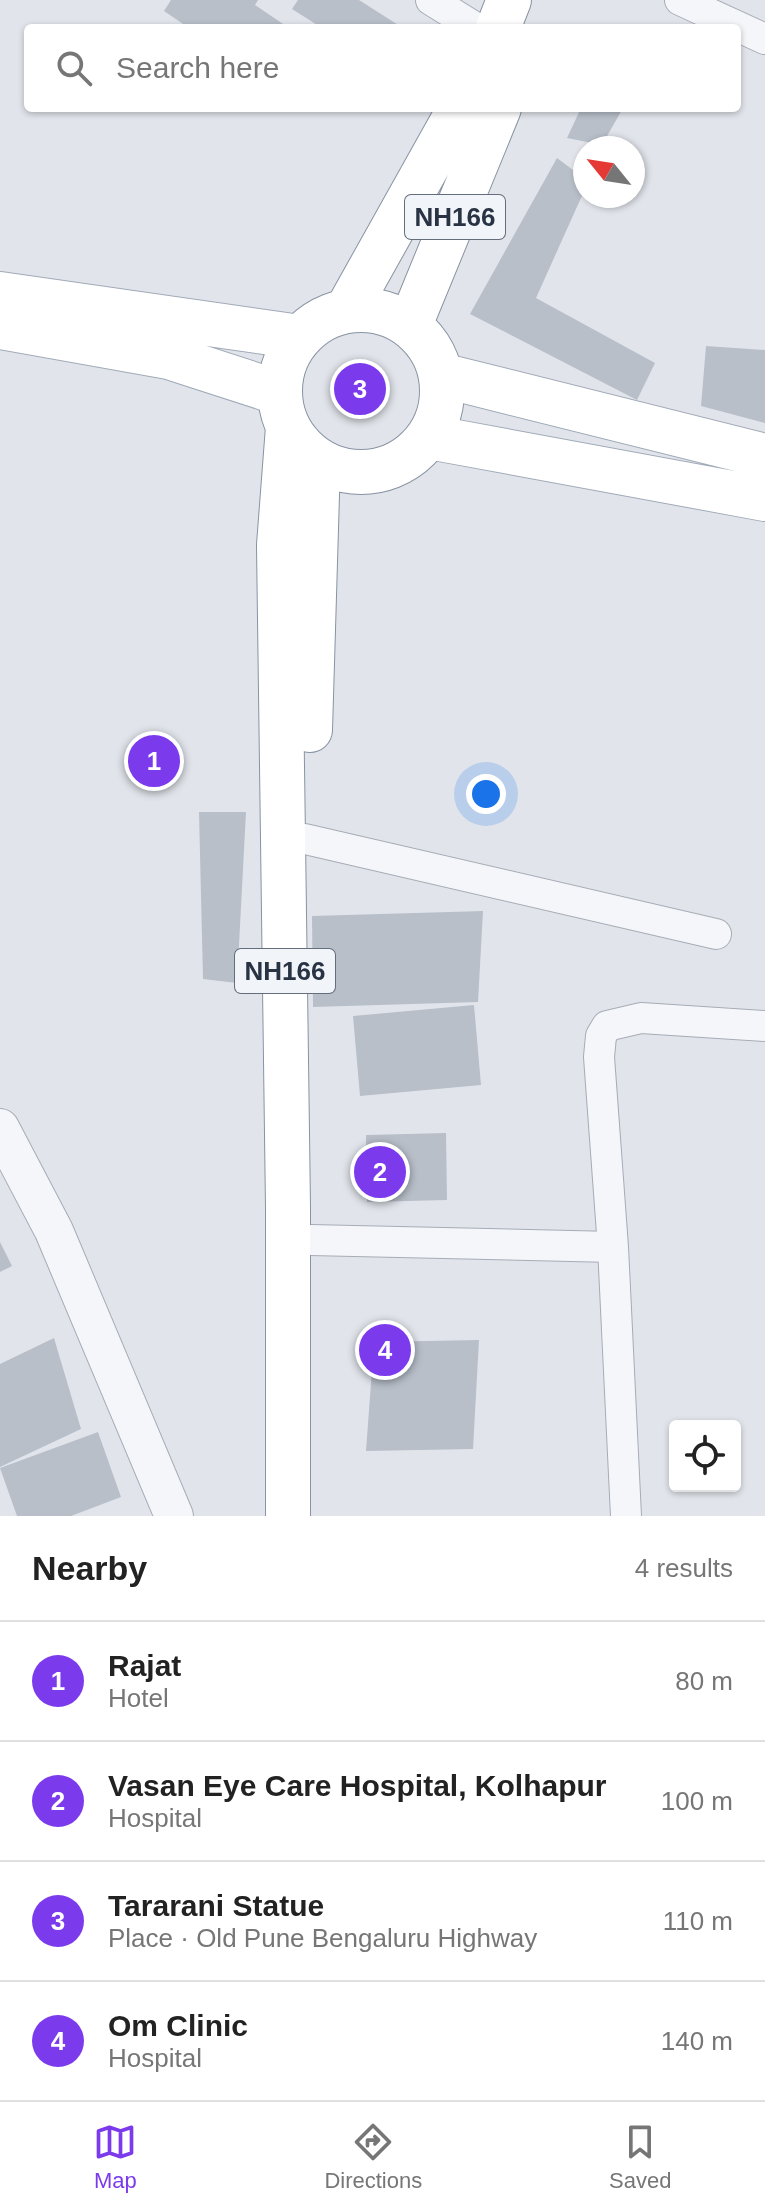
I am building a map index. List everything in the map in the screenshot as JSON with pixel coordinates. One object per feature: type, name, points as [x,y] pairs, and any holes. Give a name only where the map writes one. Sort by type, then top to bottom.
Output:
[{"type":"main road","points":[[500,24],[509,0]]},
{"type":"main road","points":[[527,24],[535,0]]},
{"type":"main road","name":"NH166","points":[[347,310],[458,112]]},
{"type":"main road","name":"NH166","points":[[410,325],[497,112]]},
{"type":"main road","points":[[0,294],[300,337],[321,320],[347,310],[380,312],[410,325],[435,356],[443,396],[429,437],[404,461],[373,472],[348,472],[318,461],[295,440],[284,410],[169,357],[0,327]]},
{"type":"main road","name":"NH166","points":[[288,1516],[288,1207],[279,545],[284,410],[282,373],[300,337]]},
{"type":"main road","points":[[441,375],[765,456]]},
{"type":"main road","points":[[429,437],[765,499]]},
{"type":"main road","name":"NH166","points":[[310,1516],[305,839],[318,461]]},
{"type":"street","points":[[431,0],[470,24]]},
{"type":"street","points":[[680,0],[732,24]]},
{"type":"street","points":[[741,28],[765,39]]},
{"type":"street","points":[[305,839],[716,934]]},
{"type":"street","points":[[626,1516],[613,1247],[599,1057],[601,1036],[607,1026],[641,1018],[765,1026]]},
{"type":"street","points":[[1,1130],[54,1231],[128,1399],[174,1516]]},
{"type":"street","points":[[310,1240],[613,1247]]},
{"type":"building","points":[[171,0],[258,0],[255,5],[283,24],[183,24],[164,11]]},
{"type":"building","points":[[298,0],[359,0],[397,24],[316,24],[292,9]]},
{"type":"building","points":[[579,112],[621,112],[607,136],[573,136],[573,139],[567,138]]},
{"type":"building","points":[[557,158],[573,170],[573,208],[576,208],[536,298],[655,363],[637,400],[470,314]]},
{"type":"building","points":[[706,346],[765,350],[765,423],[701,406]]},
{"type":"building","points":[[199,812],[246,812],[237,983],[203,979]]},
{"type":"building","points":[[483,911],[478,1002],[313,1007],[312,916]]},
{"type":"building","points":[[474,1005],[481,1085],[360,1096],[353,1016]]},
{"type":"building","points":[[446,1133],[447,1200],[367,1202],[366,1135]]},
{"type":"building","points":[[0,1242],[12,1266],[0,1272]]},
{"type":"building","points":[[54,1338],[81,1429],[0,1467],[0,1364]]},
{"type":"building","points":[[479,1340],[473,1449],[366,1451],[374,1342]]},
{"type":"building","points":[[98,1432],[121,1497],[71,1516],[17,1516],[0,1468]]},
{"type":"place","name":"Tararani Statue","points":[[360,389]]},
{"type":"place","name":"Rajat","points":[[154,761]]},
{"type":"place","name":"Vasan Eye Care Hospital, Kolhapur","points":[[380,1172]]},
{"type":"place","name":"Om Clinic","points":[[385,1350]]}]
